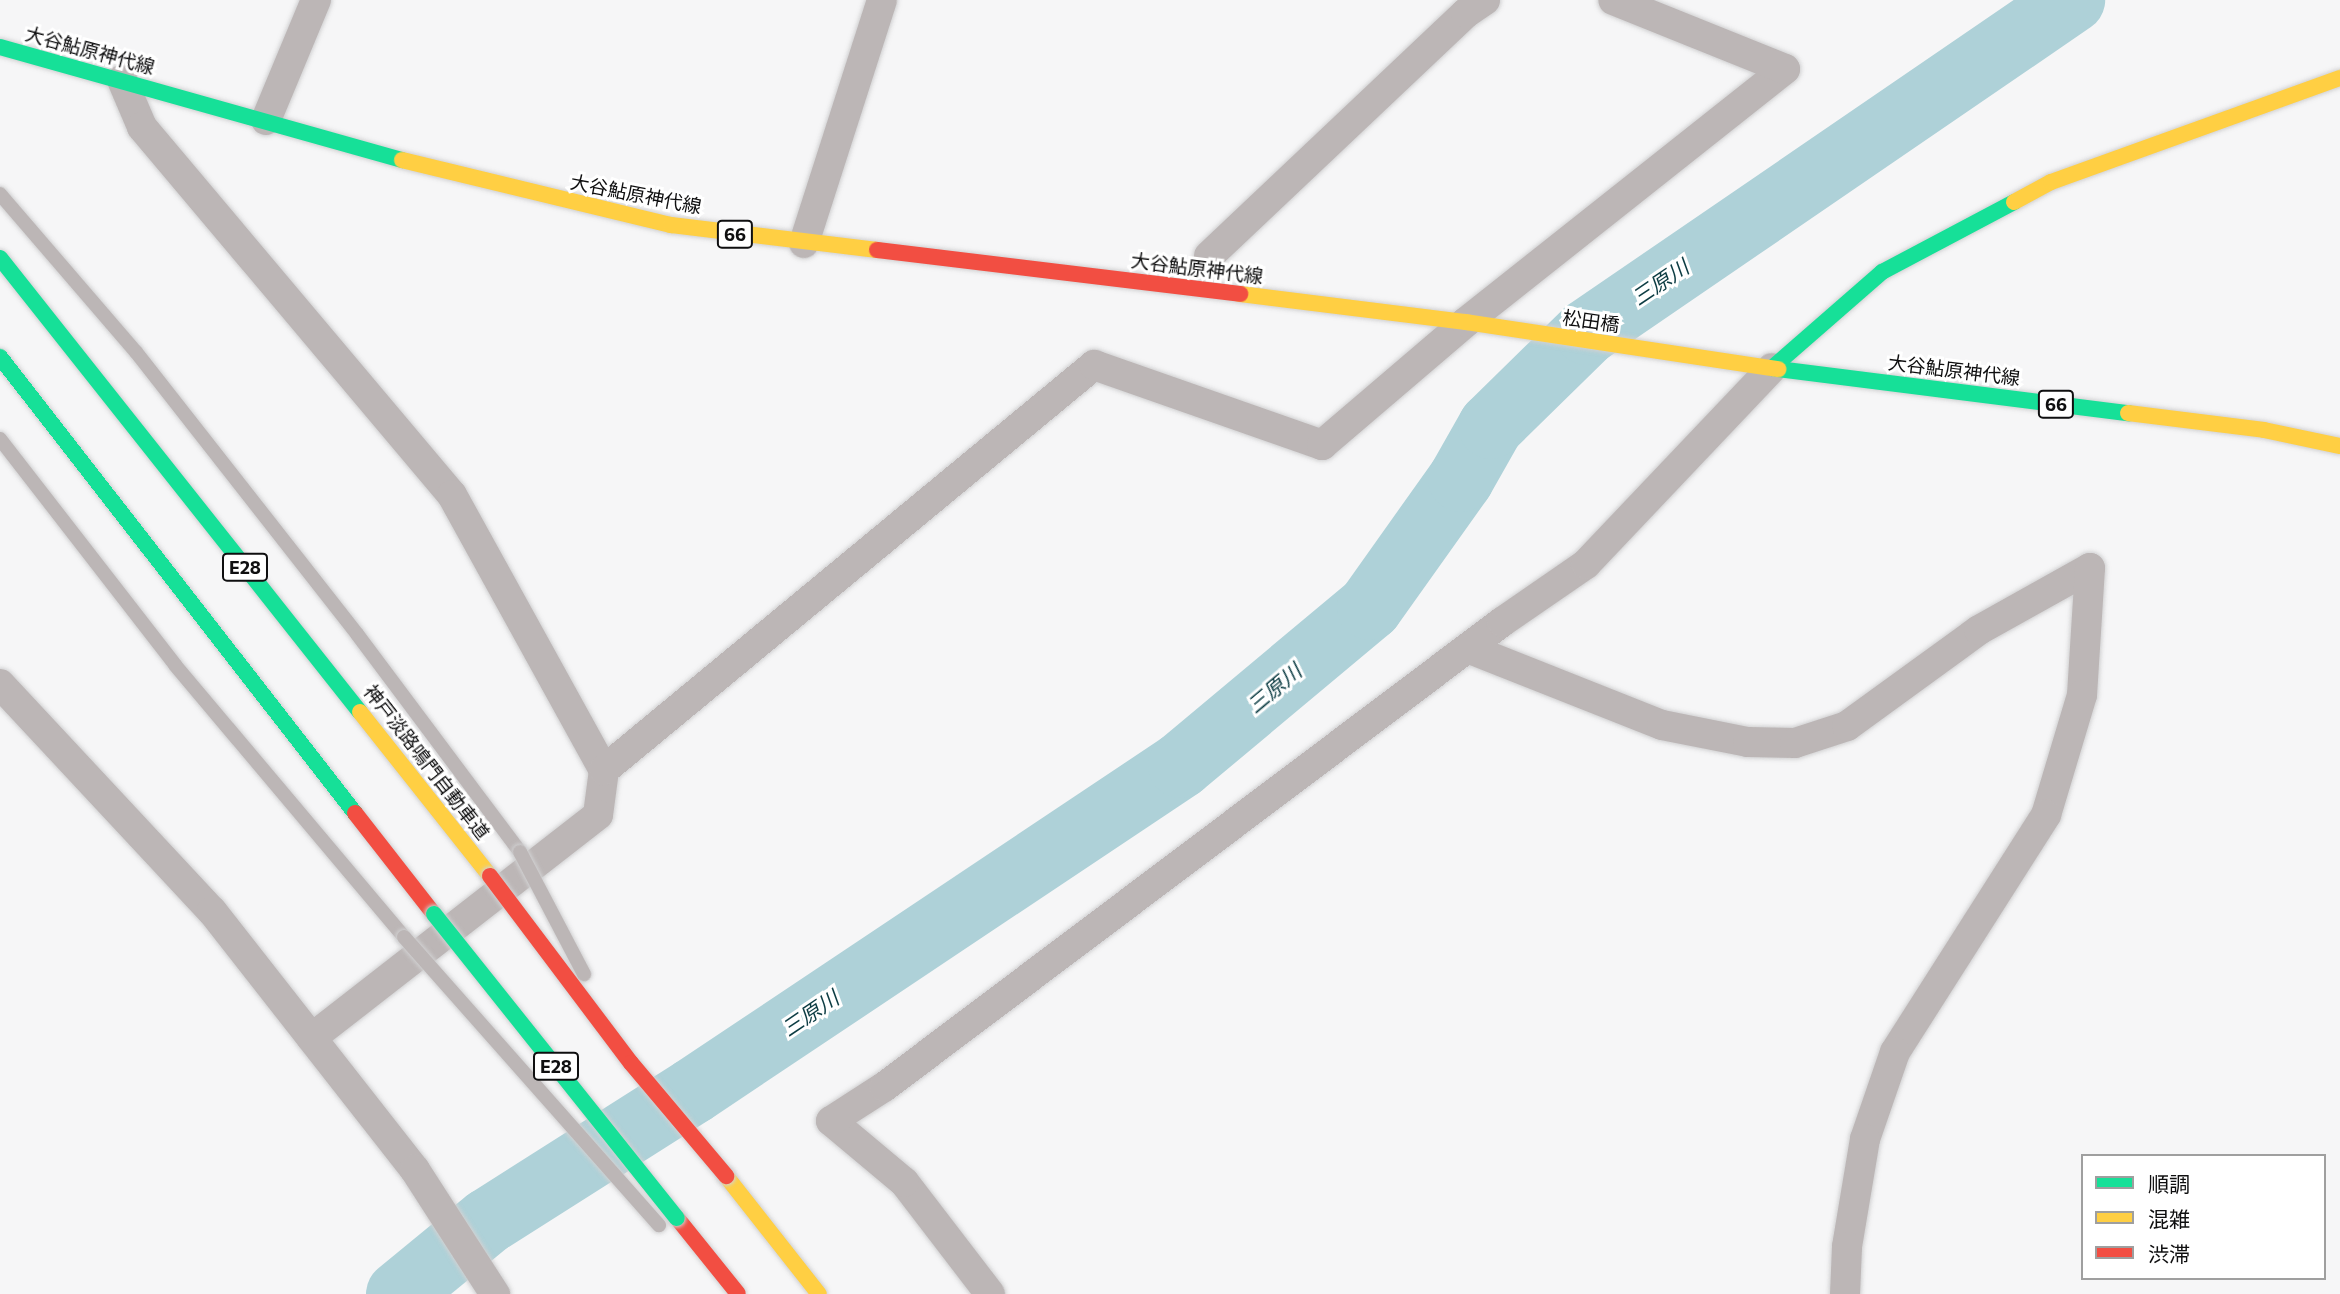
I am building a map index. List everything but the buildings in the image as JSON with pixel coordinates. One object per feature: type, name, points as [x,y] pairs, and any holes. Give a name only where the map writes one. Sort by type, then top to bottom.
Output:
[{"type":"main road","name":"大谷鮎原神代線","points":[[0,47],[484,183],[671,225],[1477,325]]},
{"type":"main road","points":[[1772,368],[1881,272],[2051,182],[2340,78]]},
{"type":"main road","name":"神戸淡路鳴門自動車道","points":[[0,258],[490,876],[631,1063],[726,1176],[819,1294]]},
{"type":"main road","name":"松田橋","points":[[1477,325],[1728,363]]},
{"type":"main road","name":"E28","points":[[0,357],[434,914],[738,1294]]},
{"type":"main road","name":"大谷鮎原神代線","points":[[1728,363],[2264,430],[2340,446]]},
{"type":"street","points":[[266,120],[316,0]]},
{"type":"street","points":[[804,243],[882,0]]},
{"type":"street","points":[[1209,256],[1466,13],[1485,0]]},
{"type":"street","points":[[604,770],[1094,365],[1322,445],[1477,325],[1785,69],[1612,0]]},
{"type":"street","points":[[122,80],[142,127],[452,495],[604,770],[598,815],[312,1038]]},
{"type":"street","points":[[990,1294],[904,1182],[831,1121],[884,1087],[1586,564],[1772,368]]},
{"type":"street","points":[[1469,649],[1662,725],[1748,742],[1795,743],[1847,726],[1979,630],[2091,568],[2082,695],[2046,815],[1895,1052],[1865,1139],[1847,1247],[1845,1294]]},
{"type":"street","points":[[0,684],[212,911],[415,1170],[495,1294]]},
{"type":"lane","points":[[0,194],[136,352],[357,634],[520,852],[631,1063]]},
{"type":"lane","points":[[0,439],[175,666],[404,937],[662,1228],[724,1294]]},
{"type":"waterway","name":"三原川","points":[[399,1294],[488,1221],[693,1091],[1181,765],[1370,607],[1461,479],[1491,426],[1587,332],[2072,0]]},
{"type":"traffic: fast","points":[[0,47],[402,160]]},
{"type":"traffic: fast","points":[[1772,368],[1882,272],[2014,202]]},
{"type":"traffic: fast","points":[[0,258],[360,712]]},
{"type":"traffic: fast","points":[[0,357],[355,813]]},
{"type":"traffic: fast","points":[[1778,369],[2128,413]]},
{"type":"traffic: fast","points":[[434,914],[677,1218]]},
{"type":"traffic: slow","points":[[2014,202],[2051,182],[2340,78]]},
{"type":"traffic: slow","points":[[402,160],[671,225],[877,250]]},
{"type":"traffic: slow","points":[[1240,294],[1466,322],[1778,369]]},
{"type":"traffic: slow","points":[[2128,413],[2264,430],[2340,446]]},
{"type":"traffic: slow","points":[[360,712],[490,876]]},
{"type":"traffic: slow","points":[[726,1176],[819,1294]]},
{"type":"traffic: jam","points":[[877,250],[1240,294]]},
{"type":"traffic: jam","points":[[355,813],[434,914]]},
{"type":"traffic: jam","points":[[490,876],[631,1063],[726,1176]]},
{"type":"traffic: jam","points":[[677,1218],[738,1294]]}]
